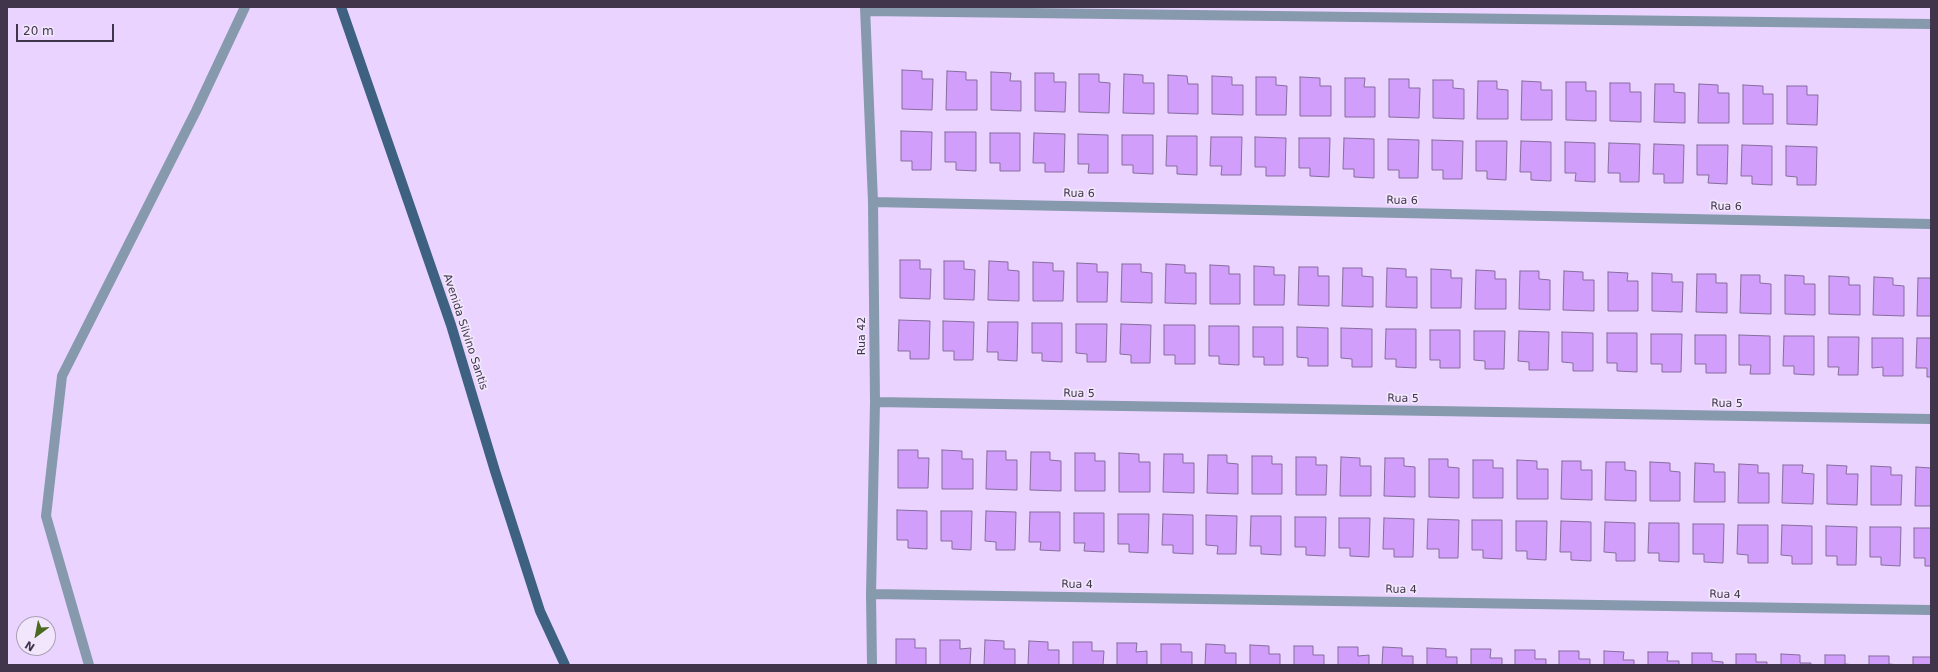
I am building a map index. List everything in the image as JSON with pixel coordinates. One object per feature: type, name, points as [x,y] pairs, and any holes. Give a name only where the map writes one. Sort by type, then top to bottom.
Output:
[{"type":"main road","name":"Avenida Silvino Santis","points":[[341,7],[451,326],[495,471],[540,611],[565,665]]},
{"type":"street","points":[[89,665],[46,516],[62,376],[196,111],[245,7]]},
{"type":"street","points":[[865,9],[1931,24]]},
{"type":"street","name":"Rua 42","points":[[865,9],[873,202],[875,402],[871,594],[872,665]]},
{"type":"street","name":"Rua 6","points":[[873,202],[1931,224]]},
{"type":"street","name":"Rua 5","points":[[875,402],[1931,419]]},
{"type":"street","name":"Rua 4","points":[[871,594],[1931,610]]},
{"type":"building","points":[[902,70],[922,71],[922,79],[933,79],[932,110],[902,109]]},
{"type":"building","points":[[947,71],[966,72],[966,80],[977,80],[977,110],[946,110]]},
{"type":"building","points":[[991,72],[1011,73],[1010,81],[1021,81],[1021,111],[991,110]]},
{"type":"building","points":[[1035,73],[1054,73],[1054,82],[1066,82],[1065,112],[1035,111]]},
{"type":"building","points":[[1079,74],[1099,74],[1099,82],[1110,83],[1109,113],[1079,112]]},
{"type":"building","points":[[1124,74],[1143,75],[1143,83],[1154,83],[1154,114],[1123,113]]},
{"type":"building","points":[[1168,75],[1187,76],[1188,84],[1198,84],[1198,114],[1168,113]]},
{"type":"building","points":[[1212,76],[1232,77],[1232,85],[1243,85],[1243,115],[1212,114]]},
{"type":"building","points":[[1256,77],[1276,77],[1276,85],[1287,86],[1286,115],[1256,115]]},
{"type":"building","points":[[1300,77],[1320,78],[1320,86],[1331,86],[1331,116],[1300,116]]},
{"type":"building","points":[[1345,78],[1365,78],[1364,87],[1375,87],[1375,117],[1345,117]]},
{"type":"building","points":[[1389,79],[1409,79],[1409,88],[1420,88],[1419,118],[1389,117]]},
{"type":"building","points":[[1433,80],[1453,80],[1453,88],[1464,89],[1464,119],[1433,118]]},
{"type":"building","points":[[1478,81],[1497,81],[1497,89],[1508,90],[1508,119],[1477,119]]},
{"type":"building","points":[[1522,81],[1541,82],[1541,90],[1552,90],[1552,120],[1521,120]]},
{"type":"building","points":[[1566,82],[1586,82],[1586,91],[1596,91],[1596,121],[1566,120]]},
{"type":"building","points":[[1610,83],[1630,83],[1630,92],[1641,92],[1641,122],[1610,121]]},
{"type":"building","points":[[1655,84],[1674,84],[1674,92],[1685,93],[1685,123],[1654,122]]},
{"type":"building","points":[[1699,84],[1718,85],[1718,93],[1729,93],[1729,123],[1698,123]]},
{"type":"building","points":[[1743,85],[1763,86],[1763,94],[1773,94],[1773,124],[1743,124]]},
{"type":"building","points":[[1787,86],[1807,86],[1807,95],[1818,95],[1817,125],[1787,124]]},
{"type":"building","points":[[901,131],[932,132],[931,170],[912,170],[912,161],[901,161]]},
{"type":"building","points":[[945,132],[976,132],[976,171],[956,170],[956,162],[945,162]]},
{"type":"building","points":[[990,133],[1020,133],[1020,171],[1000,171],[1000,163],[990,163]]},
{"type":"building","points":[[1034,133],[1065,134],[1064,172],[1045,172],[1045,163],[1033,163]]},
{"type":"building","points":[[1078,134],[1108,135],[1108,173],[1088,173],[1089,164],[1078,164]]},
{"type":"building","points":[[1122,135],[1153,135],[1153,174],[1133,173],[1133,165],[1122,165]]},
{"type":"building","points":[[1167,136],[1197,136],[1197,175],[1177,174],[1177,166],[1166,166]]},
{"type":"building","points":[[1211,137],[1242,137],[1241,175],[1221,175],[1222,166],[1210,166]]},
{"type":"building","points":[[1255,137],[1286,138],[1285,176],[1266,176],[1266,167],[1255,167]]},
{"type":"building","points":[[1299,138],[1330,138],[1329,177],[1310,176],[1310,168],[1299,168]]},
{"type":"building","points":[[1344,138],[1374,139],[1374,178],[1354,177],[1354,169],[1343,169]]},
{"type":"building","points":[[1388,139],[1419,140],[1418,178],[1399,178],[1399,170],[1388,170]]},
{"type":"building","points":[[1432,140],[1463,141],[1462,179],[1443,179],[1443,170],[1432,170]]},
{"type":"building","points":[[1476,141],[1507,141],[1506,180],[1487,179],[1487,171],[1476,171]]},
{"type":"building","points":[[1521,141],[1551,142],[1551,181],[1531,180],[1531,172],[1520,172]]},
{"type":"building","points":[[1565,142],[1595,143],[1595,182],[1575,181],[1576,173],[1565,173]]},
{"type":"building","points":[[1609,143],[1640,144],[1639,182],[1620,182],[1620,173],[1608,173]]},
{"type":"building","points":[[1654,144],[1684,145],[1683,183],[1664,183],[1664,174],[1653,174]]},
{"type":"building","points":[[1697,145],[1728,145],[1727,184],[1708,183],[1709,175],[1697,175]]},
{"type":"building","points":[[1742,145],[1772,146],[1772,185],[1752,184],[1752,176],[1741,176]]},
{"type":"building","points":[[1786,146],[1817,147],[1816,185],[1797,185],[1797,177],[1786,176]]},
{"type":"building","points":[[900,260],[920,260],[920,269],[931,269],[930,299],[900,298]]},
{"type":"building","points":[[944,261],[964,261],[964,269],[975,270],[974,300],[944,299]]},
{"type":"building","points":[[989,261],[1008,262],[1008,270],[1019,271],[1019,301],[988,300]]},
{"type":"building","points":[[1033,262],[1053,263],[1053,271],[1064,271],[1063,301],[1033,301]]},
{"type":"building","points":[[1077,263],[1097,264],[1097,272],[1108,272],[1107,302],[1077,302]]},
{"type":"building","points":[[1122,264],[1141,264],[1141,272],[1152,273],[1152,303],[1121,302]]},
{"type":"building","points":[[1166,264],[1185,265],[1185,273],[1196,273],[1196,304],[1165,303]]},
{"type":"building","points":[[1210,265],[1229,266],[1229,274],[1240,274],[1240,304],[1210,304]]},
{"type":"building","points":[[1254,266],[1274,267],[1274,275],[1285,275],[1284,305],[1254,305]]},
{"type":"building","points":[[1299,267],[1318,267],[1318,276],[1329,276],[1329,306],[1298,305]]},
{"type":"building","points":[[1343,268],[1362,268],[1362,276],[1373,277],[1373,307],[1342,306]]},
{"type":"building","points":[[1387,268],[1406,269],[1406,277],[1417,277],[1417,308],[1386,307]]},
{"type":"building","points":[[1431,269],[1451,270],[1451,278],[1462,278],[1461,308],[1431,308]]},
{"type":"building","points":[[1476,270],[1495,271],[1495,279],[1506,279],[1506,309],[1475,309]]},
{"type":"building","points":[[1520,271],[1539,271],[1539,279],[1550,280],[1550,310],[1519,309]]},
{"type":"building","points":[[1564,271],[1583,272],[1583,280],[1594,280],[1594,311],[1563,310]]},
{"type":"building","points":[[1608,272],[1628,273],[1627,281],[1638,281],[1638,311],[1608,311]]},
{"type":"building","points":[[1652,273],[1672,274],[1672,282],[1683,282],[1682,312],[1652,311]]},
{"type":"building","points":[[1697,274],[1716,274],[1716,283],[1727,283],[1727,313],[1696,312]]},
{"type":"building","points":[[1741,275],[1760,275],[1760,283],[1771,284],[1771,314],[1740,313]]},
{"type":"building","points":[[1785,275],[1804,276],[1804,284],[1815,284],[1815,315],[1785,314]]},
{"type":"building","points":[[1829,276],[1849,277],[1849,285],[1860,285],[1860,315],[1829,314]]},
{"type":"building","points":[[1874,277],[1893,278],[1893,285],[1904,286],[1904,316],[1873,315]]},
{"type":"building","points":[[1918,278],[1931,278],[1931,316],[1917,316]]},
{"type":"building","points":[[899,320],[930,321],[929,359],[910,359],[910,351],[898,351]]},
{"type":"building","points":[[943,321],[974,322],[973,360],[954,360],[954,351],[943,351]]},
{"type":"building","points":[[988,322],[1018,322],[1017,361],[998,360],[998,352],[987,352]]},
{"type":"building","points":[[1032,323],[1062,323],[1062,362],[1042,361],[1042,353],[1032,353]]},
{"type":"building","points":[[1076,324],[1107,324],[1106,362],[1087,362],[1087,354],[1076,353]]},
{"type":"building","points":[[1121,324],[1151,325],[1150,363],[1131,363],[1131,355],[1120,354]]},
{"type":"building","points":[[1164,325],[1195,325],[1195,364],[1175,364],[1175,355],[1164,355]]},
{"type":"building","points":[[1209,326],[1239,326],[1239,365],[1219,364],[1219,356],[1209,356]]},
{"type":"building","points":[[1253,327],[1283,327],[1283,365],[1264,365],[1264,357],[1253,357]]},
{"type":"building","points":[[1297,327],[1328,328],[1328,366],[1308,366],[1308,358],[1297,357]]},
{"type":"building","points":[[1341,328],[1372,329],[1372,367],[1352,367],[1352,359],[1341,358]]},
{"type":"building","points":[[1386,329],[1416,329],[1416,368],[1396,367],[1396,359],[1385,359]]},
{"type":"building","points":[[1430,330],[1460,330],[1460,368],[1440,368],[1440,360],[1430,360]]},
{"type":"building","points":[[1474,331],[1505,331],[1504,369],[1485,369],[1485,361],[1474,360]]},
{"type":"building","points":[[1519,331],[1549,332],[1548,370],[1529,370],[1529,362],[1518,361]]},
{"type":"building","points":[[1562,332],[1593,333],[1593,371],[1573,371],[1573,363],[1562,362]]},
{"type":"building","points":[[1607,333],[1637,333],[1637,372],[1617,371],[1617,363],[1607,363]]},
{"type":"building","points":[[1651,334],[1682,334],[1681,372],[1662,372],[1662,364],[1651,364]]},
{"type":"building","points":[[1695,335],[1726,335],[1726,373],[1706,373],[1706,364],[1695,364]]},
{"type":"building","points":[[1739,335],[1770,336],[1770,374],[1750,374],[1751,365],[1739,365]]},
{"type":"building","points":[[1784,336],[1814,336],[1814,375],[1794,374],[1794,366],[1783,366]]},
{"type":"building","points":[[1828,337],[1859,337],[1858,375],[1838,375],[1839,367],[1828,367]]},
{"type":"building","points":[[1872,338],[1903,338],[1903,376],[1883,376],[1883,367],[1872,368]]},
{"type":"building","points":[[1917,338],[1931,338],[1931,377],[1927,377],[1927,368],[1916,368]]},
{"type":"building","points":[[898,450],[918,450],[918,458],[929,458],[928,488],[898,488]]},
{"type":"building","points":[[942,450],[962,451],[962,459],[973,459],[973,489],[942,489]]},
{"type":"building","points":[[987,451],[1006,451],[1006,460],[1017,460],[1017,490],[986,489]]},
{"type":"building","points":[[1031,452],[1050,452],[1050,460],[1061,461],[1061,491],[1030,490]]},
{"type":"building","points":[[1075,453],[1095,453],[1095,461],[1105,461],[1105,491],[1075,491]]},
{"type":"building","points":[[1119,453],[1139,454],[1139,462],[1150,462],[1150,492],[1119,492]]},
{"type":"building","points":[[1164,454],[1183,454],[1183,463],[1194,463],[1194,493],[1163,492]]},
{"type":"building","points":[[1208,455],[1227,455],[1227,463],[1238,464],[1238,494],[1207,493]]},
{"type":"building","points":[[1252,456],[1272,456],[1272,464],[1282,464],[1282,494],[1252,494]]},
{"type":"building","points":[[1296,457],[1316,457],[1316,465],[1327,465],[1326,495],[1296,495]]},
{"type":"building","points":[[1341,457],[1360,458],[1360,466],[1371,466],[1371,496],[1340,496]]},
{"type":"building","points":[[1385,458],[1404,458],[1404,466],[1415,467],[1415,497],[1384,496]]},
{"type":"building","points":[[1429,459],[1448,459],[1448,467],[1459,468],[1459,498],[1429,497]]},
{"type":"building","points":[[1473,460],[1493,460],[1493,468],[1503,468],[1503,498],[1473,498]]},
{"type":"building","points":[[1517,460],[1537,461],[1537,469],[1548,469],[1548,499],[1517,499]]},
{"type":"building","points":[[1562,461],[1581,461],[1581,470],[1592,470],[1592,500],[1561,499]]},
{"type":"building","points":[[1606,462],[1625,462],[1625,470],[1636,471],[1636,501],[1605,500]]},
{"type":"building","points":[[1650,462],[1670,463],[1670,471],[1680,472],[1680,501],[1650,501]]},
{"type":"building","points":[[1695,463],[1714,464],[1714,472],[1725,472],[1725,502],[1694,502]]},
{"type":"building","points":[[1739,464],[1758,465],[1758,473],[1769,473],[1769,503],[1738,503]]},
{"type":"building","points":[[1783,465],[1803,465],[1802,473],[1814,474],[1813,504],[1782,503]]},
{"type":"building","points":[[1827,465],[1847,466],[1846,474],[1858,474],[1857,505],[1827,504]]},
{"type":"building","points":[[1871,466],[1891,467],[1891,475],[1902,475],[1901,505],[1871,505]]},
{"type":"building","points":[[1916,467],[1931,468],[1931,506],[1915,506]]},
{"type":"building","points":[[897,510],[927,511],[927,549],[908,548],[908,540],[897,540]]},
{"type":"building","points":[[941,511],[972,511],[971,550],[952,549],[952,541],[941,541]]},
{"type":"building","points":[[986,511],[1016,512],[1015,550],[996,550],[996,542],[985,541]]},
{"type":"building","points":[[1030,512],[1060,512],[1060,551],[1040,550],[1041,542],[1029,542]]},
{"type":"building","points":[[1074,513],[1104,513],[1104,552],[1084,551],[1085,543],[1074,543]]},
{"type":"building","points":[[1118,514],[1149,514],[1148,553],[1129,552],[1129,544],[1118,544]]},
{"type":"building","points":[[1163,514],[1193,515],[1193,554],[1173,553],[1173,545],[1162,545]]},
{"type":"building","points":[[1206,515],[1237,516],[1236,554],[1217,554],[1218,546],[1206,545]]},
{"type":"building","points":[[1251,516],[1281,516],[1281,555],[1261,554],[1261,546],[1250,546]]},
{"type":"building","points":[[1295,517],[1326,517],[1325,556],[1306,555],[1306,547],[1295,547]]},
{"type":"building","points":[[1339,518],[1370,518],[1369,557],[1350,556],[1350,548],[1339,548]]},
{"type":"building","points":[[1384,518],[1414,519],[1413,557],[1394,557],[1394,549],[1383,549]]},
{"type":"building","points":[[1428,519],[1459,520],[1458,558],[1439,558],[1439,549],[1427,549]]},
{"type":"building","points":[[1472,520],[1502,520],[1502,559],[1483,558],[1483,550],[1472,550]]},
{"type":"building","points":[[1516,521],[1547,521],[1546,560],[1527,559],[1527,551],[1516,551]]},
{"type":"building","points":[[1561,521],[1591,522],[1591,561],[1571,560],[1571,552],[1560,552]]},
{"type":"building","points":[[1605,522],[1635,523],[1635,561],[1616,561],[1616,553],[1604,552]]},
{"type":"building","points":[[1649,523],[1679,523],[1679,562],[1659,561],[1659,553],[1648,553]]},
{"type":"building","points":[[1693,524],[1724,524],[1723,563],[1704,562],[1704,554],[1693,554]]},
{"type":"building","points":[[1738,525],[1768,525],[1768,563],[1748,563],[1748,555],[1737,554]]},
{"type":"building","points":[[1782,525],[1812,526],[1812,564],[1792,564],[1792,556],[1781,555]]},
{"type":"building","points":[[1826,526],[1857,527],[1856,565],[1837,565],[1837,556],[1826,556]]},
{"type":"building","points":[[1870,527],[1901,527],[1900,566],[1881,565],[1881,557],[1870,557]]},
{"type":"building","points":[[1914,528],[1931,528],[1931,566],[1925,566],[1925,558],[1914,558]]},
{"type":"building","points":[[896,639],[915,639],[915,648],[926,648],[926,665],[896,665]]},
{"type":"building","points":[[940,640],[960,640],[960,649],[971,648],[970,665],[940,665]]},
{"type":"building","points":[[985,640],[1004,641],[1004,649],[1015,649],[1015,665],[984,665]]},
{"type":"building","points":[[1029,641],[1048,642],[1048,650],[1059,650],[1059,665],[1028,665]]},
{"type":"building","points":[[1073,642],[1092,642],[1092,651],[1104,651],[1103,665],[1073,665]]},
{"type":"building","points":[[1117,643],[1137,643],[1136,652],[1147,651],[1147,665],[1117,665]]},
{"type":"building","points":[[1161,644],[1181,644],[1181,652],[1192,652],[1192,665],[1161,665]]},
{"type":"building","points":[[1206,644],[1225,645],[1225,653],[1236,653],[1236,665],[1205,665]]},
{"type":"building","points":[[1250,645],[1269,646],[1269,654],[1280,654],[1280,665],[1250,665]]},
{"type":"building","points":[[1294,646],[1313,646],[1313,655],[1324,655],[1324,665],[1294,665]]},
{"type":"building","points":[[1338,647],[1358,647],[1358,656],[1369,655],[1369,665],[1338,665]]},
{"type":"building","points":[[1383,647],[1402,648],[1402,656],[1413,656],[1413,665],[1382,665]]},
{"type":"building","points":[[1427,648],[1446,649],[1446,657],[1457,657],[1457,665],[1427,665]]},
{"type":"building","points":[[1471,649],[1491,649],[1490,658],[1502,658],[1502,665],[1471,665]]},
{"type":"building","points":[[1515,650],[1535,650],[1535,659],[1546,659],[1546,665],[1515,665]]},
{"type":"building","points":[[1559,651],[1579,651],[1579,659],[1590,659],[1590,665],[1559,665]]},
{"type":"building","points":[[1604,651],[1624,652],[1623,660],[1634,660],[1634,665],[1604,665]]},
{"type":"building","points":[[1648,652],[1668,652],[1667,661],[1679,661],[1679,665],[1648,665]]},
{"type":"building","points":[[1692,653],[1712,653],[1712,661],[1723,662],[1723,665],[1692,665]]},
{"type":"building","points":[[1736,654],[1756,654],[1756,662],[1767,662],[1767,665],[1736,665]]},
{"type":"building","points":[[1781,654],[1800,655],[1800,663],[1811,663],[1811,665],[1781,665]]},
{"type":"building","points":[[1825,655],[1845,655],[1845,664],[1855,665],[1825,665]]},
{"type":"building","points":[[1869,656],[1889,656],[1889,664],[1900,665],[1869,665]]},
{"type":"building","points":[[1913,657],[1931,657],[1931,665],[1913,665]]}]
